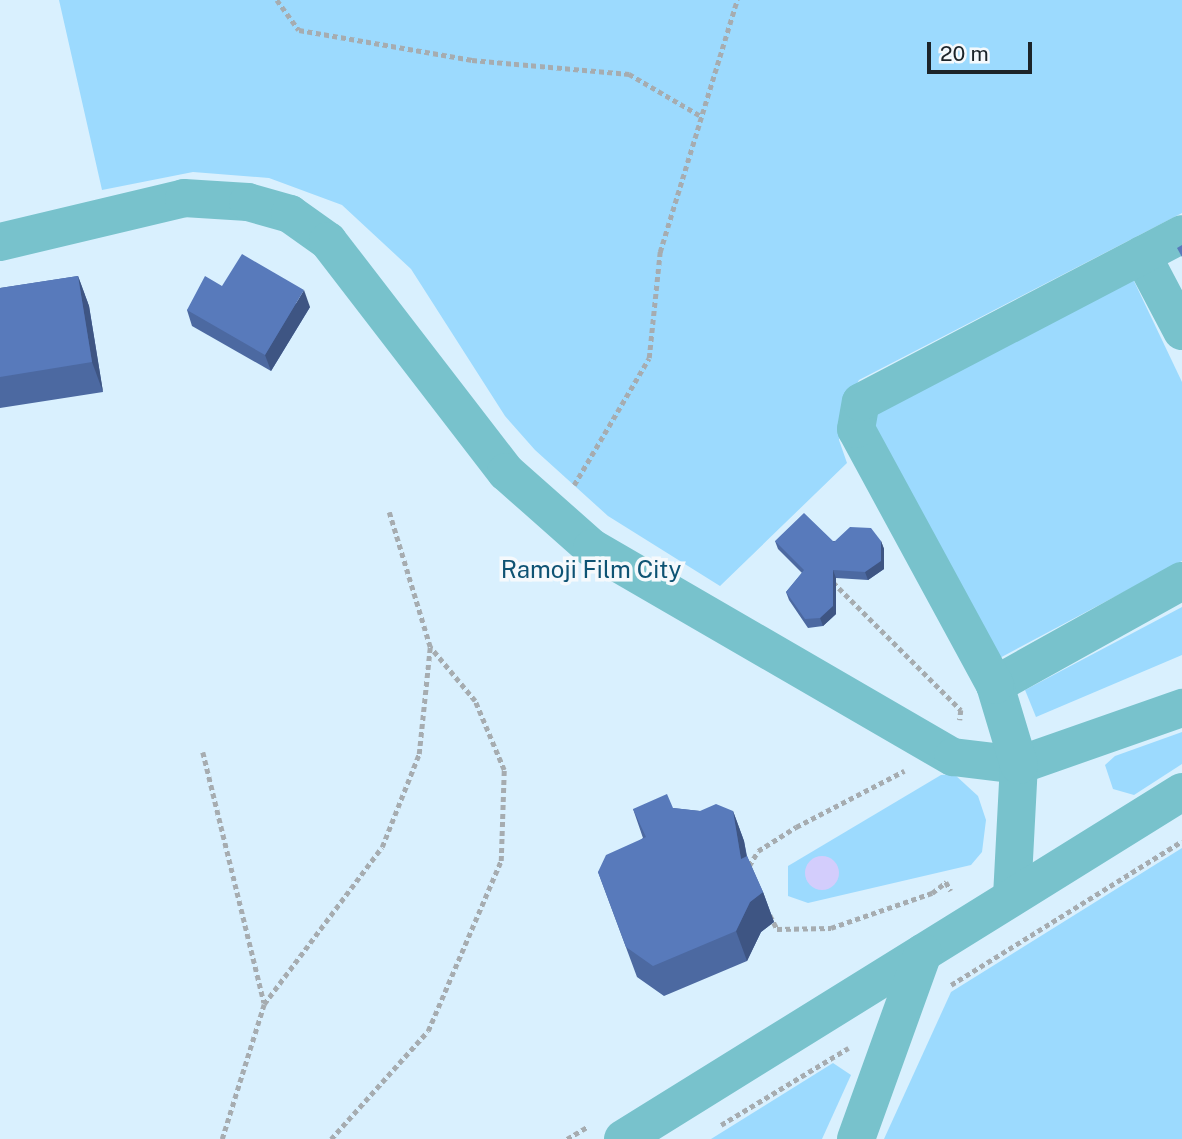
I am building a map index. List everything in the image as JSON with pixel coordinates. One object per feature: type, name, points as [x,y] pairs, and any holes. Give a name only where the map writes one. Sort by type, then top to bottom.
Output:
[{"type":"lane","points":[[0,242],[184,198],[248,202],[290,214],[328,242],[506,472],[592,548],[953,757],[1018,765],[1182,708]]},
{"type":"lane","points":[[1012,897],[1018,765],[995,685],[856,429],[861,401],[1182,234]]},
{"type":"lane","points":[[1142,255],[1182,331]]},
{"type":"lane","points":[[995,685],[1182,581]]},
{"type":"lane","points":[[607,1132],[923,953],[1182,793]]},
{"type":"lane","points":[[856,1139],[923,953]]},
{"type":"path","points":[[276,0],[299,30],[472,60],[629,74],[701,116]]},
{"type":"path","points":[[561,484],[570,491],[649,358],[660,252],[737,0]]},
{"type":"path","points":[[222,1139],[264,1004],[382,847],[419,754],[430,647],[390,513]]},
{"type":"path","points":[[822,572],[961,710],[960,723]]},
{"type":"path","points":[[331,1139],[428,1031],[501,861],[504,770],[475,701],[430,647]]},
{"type":"path","points":[[948,716],[960,723],[1007,727]]},
{"type":"path","points":[[203,752],[264,1004]]},
{"type":"path","points":[[754,880],[748,868],[758,851],[796,827],[904,771],[915,778]]},
{"type":"path","points":[[765,904],[777,929],[793,932],[831,928],[932,893],[946,882],[951,904]]},
{"type":"path","points":[[567,1139],[607,1132]]},
{"type":"shaded area","name":"Ramoji Film City","points":[[0,0],[1182,0],[1182,1139],[0,1139]]},
{"type":"shaded area","points":[[59,0],[1182,0],[1182,213],[859,380],[842,410],[839,440],[847,463],[720,586],[608,516],[535,450],[505,416],[411,269],[342,205],[269,178],[193,172],[102,190]]},
{"type":"shaded area","points":[[1133,279],[1182,382],[1182,561],[996,660],[865,418]]},
{"type":"shaded area","points":[[1182,607],[1182,655],[1036,717],[1025,690]]},
{"type":"shaded area","points":[[1182,732],[1182,764],[1134,795],[1113,789],[1105,765],[1115,756]]},
{"type":"shaded area","points":[[954,774],[978,796],[986,820],[982,852],[971,865],[808,903],[788,896],[788,866],[941,775]]},
{"type":"shaded area","points":[[1182,848],[1182,1139],[884,1139],[951,992]]},
{"type":"shaded area","points":[[822,856],[834,861],[839,873],[834,885],[822,890],[810,885],[805,873],[810,861]]},
{"type":"shaded area","points":[[833,1063],[851,1075],[822,1139],[711,1139]]},
{"type":"building","points":[[242,254],[304,290],[265,355],[187,310],[205,276],[222,286]]},
{"type":"building","points":[[78,276],[92,362],[0,377],[0,288]]},
{"type":"building","points":[[804,513],[834,542],[850,527],[871,528],[881,541],[881,561],[865,572],[833,570],[833,606],[820,618],[805,619],[786,592],[804,570],[775,541]]},
{"type":"building","points":[[667,794],[673,808],[700,811],[716,804],[733,811],[741,859],[747,856],[763,892],[750,902],[736,931],[653,966],[626,947],[598,872],[606,855],[646,837],[633,809]]}]
